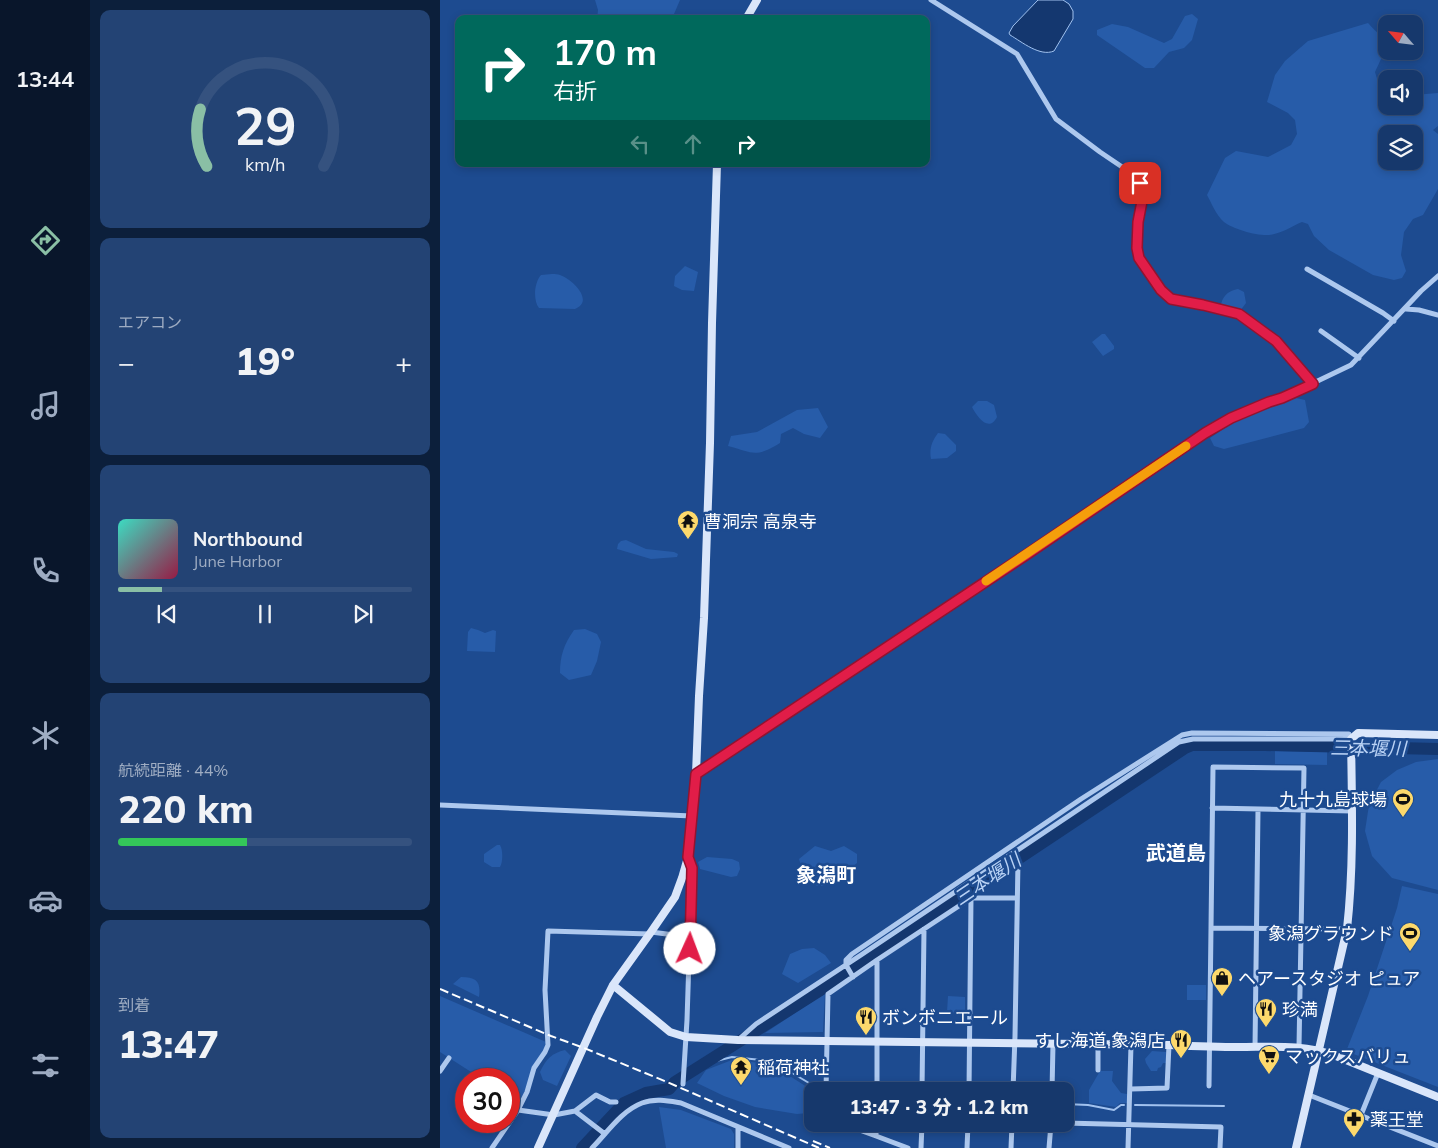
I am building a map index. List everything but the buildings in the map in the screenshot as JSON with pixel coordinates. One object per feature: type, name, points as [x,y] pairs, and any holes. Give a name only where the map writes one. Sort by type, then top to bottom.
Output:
[{"type":"street","points":[[748,15],[757,0]]},
{"type":"street","points":[[931,0],[1017,54],[1056,119],[1134,175],[1140,183],[1143,196],[1138,222],[1137,248],[1139,258],[1161,290],[1171,299],[1239,314],[1276,341],[1313,384]]},
{"type":"street","points":[[538,1148],[596,1016],[612,985],[651,933],[674,897],[688,857],[696,774],[710,443],[717,167]]},
{"type":"street","points":[[1307,269],[1394,321]]},
{"type":"street","points":[[696,774],[1026,555],[1205,433],[1231,418],[1282,398],[1351,365],[1421,291],[1438,276]]},
{"type":"street","points":[[1406,309],[1438,315]]},
{"type":"street","points":[[1321,331],[1359,358]]},
{"type":"street","points":[[853,976],[846,960],[852,954],[1080,799],[1182,735],[1192,733],[1350,737]]},
{"type":"street","points":[[738,1040],[756,1024],[1179,742],[1193,739],[1350,737],[1358,733],[1438,735]]},
{"type":"street","points":[[1296,1148],[1348,929],[1352,810],[1350,737]]},
{"type":"street","points":[[1209,1086],[1213,767],[1304,768],[1299,1047]]},
{"type":"street","points":[[440,805],[692,816]]},
{"type":"street","points":[[1212,808],[1352,810]]},
{"type":"street","points":[[1255,1047],[1258,810]]},
{"type":"street","points":[[1013,853],[1018,861],[1013,1082]]},
{"type":"street","points":[[683,1084],[692,868],[688,857]]},
{"type":"street","points":[[826,1082],[828,994],[971,898],[1017,898]]},
{"type":"street","points":[[969,1082],[971,898]]},
{"type":"street","points":[[1211,928],[1348,929]]},
{"type":"street","points":[[922,1082],[924,929]]},
{"type":"street","points":[[520,1106],[527,1092],[534,1068],[548,1045],[545,990],[548,931],[651,933],[690,937]]},
{"type":"street","points":[[877,960],[877,1082]]},
{"type":"street","points":[[612,985],[670,1032],[686,1037],[738,1040],[1299,1047],[1320,1050],[1438,1097]]},
{"type":"street","points":[[1052,1082],[1053,1044]]},
{"type":"street","points":[[1098,1045],[1098,1070]]},
{"type":"street","points":[[1128,1148],[1131,1045]]},
{"type":"street","points":[[1131,1089],[1167,1088],[1169,1045]]},
{"type":"street","points":[[440,1071],[449,1058]]},
{"type":"street","points":[[1362,1115],[1378,1073]]},
{"type":"street","points":[[520,1110],[554,1115],[575,1112],[596,1095],[610,1102],[616,1102]]},
{"type":"street","points":[[1309,1095],[1438,1146]]},
{"type":"street","points":[[592,1148],[624,1114],[642,1103],[653,1100],[681,1103],[789,1148]]},
{"type":"street","points":[[575,1112],[605,1134]]},
{"type":"street","points":[[1074,1124],[1221,1127],[1220,1148]]},
{"type":"street","points":[[738,1128],[738,1148]]},
{"type":"street","points":[[865,1132],[908,1148]]},
{"type":"street","points":[[921,1148],[922,1132]]},
{"type":"street","points":[[967,1148],[968,1132]]},
{"type":"street","points":[[1011,1148],[1012,1132]]},
{"type":"street","points":[[1050,1132],[1050,1148]]},
{"type":"street","points":[[492,1148],[502,1133]]},
{"type":"shaded area","points":[[595,0],[680,0],[674,15],[597,15]]},
{"type":"shaded area","points":[[1038,0],[1063,0],[1069,4],[1073,11],[1073,19],[1054,51],[1043,52],[1031,48],[1009,33],[1013,26]]},
{"type":"shaded area","points":[[1192,14],[1198,19],[1192,40],[1184,48],[1169,52],[1154,68],[1145,68],[1097,35],[1097,30],[1112,24],[1128,27],[1164,43],[1172,39],[1185,16]]},
{"type":"shaded area","points":[[1368,23],[1378,34],[1378,60],[1380,60],[1375,72],[1378,82],[1378,115],[1423,115],[1423,94],[1438,93],[1438,126],[1433,130],[1438,134],[1438,189],[1423,215],[1413,219],[1404,232],[1401,255],[1406,271],[1402,278],[1394,280],[1373,275],[1329,250],[1314,236],[1308,224],[1302,222],[1282,232],[1264,235],[1233,227],[1224,222],[1216,213],[1207,195],[1225,158],[1236,151],[1268,157],[1291,145],[1297,134],[1295,120],[1288,113],[1267,102],[1275,75],[1285,61],[1308,41]]},
{"type":"shaded area","points":[[685,266],[698,272],[694,291],[682,290],[674,286],[675,276]]},
{"type":"shaded area","points":[[552,274],[565,277],[580,290],[583,301],[581,305],[575,309],[539,308],[535,296],[537,282],[541,275]]},
{"type":"shaded area","points":[[1238,289],[1244,292],[1246,303],[1240,311],[1221,304],[1227,294]]},
{"type":"shaded area","points":[[1102,334],[1105,334],[1114,346],[1114,349],[1103,356],[1092,342]]},
{"type":"shaded area","points":[[1296,398],[1305,400],[1309,422],[1304,428],[1224,449],[1214,446],[1210,438],[1237,420]]},
{"type":"shaded area","points":[[978,401],[987,401],[994,405],[997,417],[994,422],[987,424],[977,415],[972,407]]},
{"type":"shaded area","points":[[818,408],[828,427],[820,438],[804,434],[793,428],[781,434],[780,443],[765,451],[754,453],[728,446],[731,436],[757,432],[797,410]]},
{"type":"shaded area","points":[[938,433],[945,434],[956,445],[956,451],[947,458],[931,459],[930,452]]},
{"type":"shaded area","points":[[626,540],[646,549],[678,554],[677,557],[651,559],[617,549],[621,541]]},
{"type":"shaded area","points":[[471,628],[485,633],[493,630],[496,631],[495,652],[467,651],[468,632]]},
{"type":"shaded area","points":[[585,629],[597,634],[601,642],[597,661],[591,675],[569,680],[560,673],[563,650],[574,630]]},
{"type":"shaded area","points":[[1275,751],[1327,752],[1327,765],[1275,764]]},
{"type":"shaded area","name":"九十九島球場","points":[[1438,759],[1438,890],[1392,878],[1372,856],[1365,831],[1369,805],[1381,782],[1397,770],[1416,762]]},
{"type":"shaded area","points":[[497,845],[501,847],[502,862],[500,867],[492,867],[484,862],[484,854]]},
{"type":"shaded area","points":[[815,846],[831,851],[844,846],[857,854],[857,863],[832,883],[817,886],[810,882],[804,873],[799,859]]},
{"type":"shaded area","points":[[707,857],[732,859],[739,862],[740,869],[737,876],[731,877],[700,869],[698,862]]},
{"type":"shaded area","name":"象潟グラウンド","points":[[1402,886],[1438,894],[1438,1087],[1351,1053],[1347,1049],[1368,996],[1397,908]]},
{"type":"shaded area","points":[[814,948],[825,955],[831,963],[798,983],[782,974],[790,954],[802,949]]},
{"type":"shaded area","points":[[461,977],[477,981],[479,997],[453,984]]},
{"type":"shaded area","points":[[1187,985],[1206,985],[1206,1000],[1187,1000]]},
{"type":"shaded area","points":[[825,993],[823,1032],[765,1033]]},
{"type":"shaded area","points":[[440,996],[546,1042],[543,1053],[520,1102],[520,1068],[465,1068],[440,1052]]},
{"type":"shaded area","points":[[948,996],[965,997],[965,1013],[947,1012]]},
{"type":"shaded area","points":[[565,1050],[571,1056],[557,1086],[543,1080],[540,1072],[550,1057]]},
{"type":"shaded area","points":[[1152,1051],[1166,1052],[1166,1063],[1163,1063],[1157,1071],[1151,1071],[1145,1059]]},
{"type":"shaded area","points":[[732,1060],[771,1064],[804,1085],[804,1113],[797,1114],[755,1107],[724,1096],[697,1083],[706,1070]]},
{"type":"shaded area","points":[[1100,1071],[1113,1071],[1112,1081],[1121,1093],[1127,1094],[1127,1103],[1120,1103],[1116,1107],[1089,1103],[1089,1090]]},
{"type":"shaded area","points":[[659,1107],[681,1110],[731,1129],[734,1134],[734,1148],[666,1148]]},
{"type":"waterway","name":"三本堰川","points":[[582,1148],[624,1103],[646,1093],[669,1089],[675,1082],[819,991],[1185,748],[1192,745],[1265,745],[1438,749]]},
{"type":"waterway","points":[[704,1064],[732,1057],[772,1061],[807,1082]]},
{"type":"waterway","points":[[1074,1104],[1114,1110],[1124,1105]]},
{"type":"waterway","points":[[1135,1105],[1224,1106]]},
{"type":"railway","points":[[440,989],[667,1082],[819,1148]]},
{"type":"railway","points":[[813,1141],[830,1148]]},
{"type":"slow traffic","points":[[986,581],[1186,446]]},
{"type":"place","name":"曹洞宗 高泉寺","points":[[688,540]]},
{"type":"place","name":"九十九島球場","points":[[1403,818]]},
{"type":"place","name":"象潟グラウンド","points":[[1410,952]]},
{"type":"place","name":"ヘアースタジオ ピュア","points":[[1222,997]]},
{"type":"place","name":"珍満","points":[[1266,1028]]},
{"type":"place","name":"ボンボニエール","points":[[866,1036]]},
{"type":"place","name":"すし海道 象潟店","points":[[1181,1059]]},
{"type":"place","name":"マックスバリュ","points":[[1269,1075]]},
{"type":"place","name":"稲荷神社","points":[[741,1086]]},
{"type":"place","name":"薬王堂","points":[[1354,1138]]},
{"type":"district","name":"武道島","points":[[1176,852]]},
{"type":"district","name":"象潟町","points":[[826,874]]},
{"type":"route","points":[[690,949],[692,868],[688,857],[696,774],[1026,555],[1205,433],[1231,418],[1313,384],[1276,341],[1239,314],[1171,299],[1161,290],[1139,258],[1137,248],[1138,222],[1143,196],[1140,183]]}]
